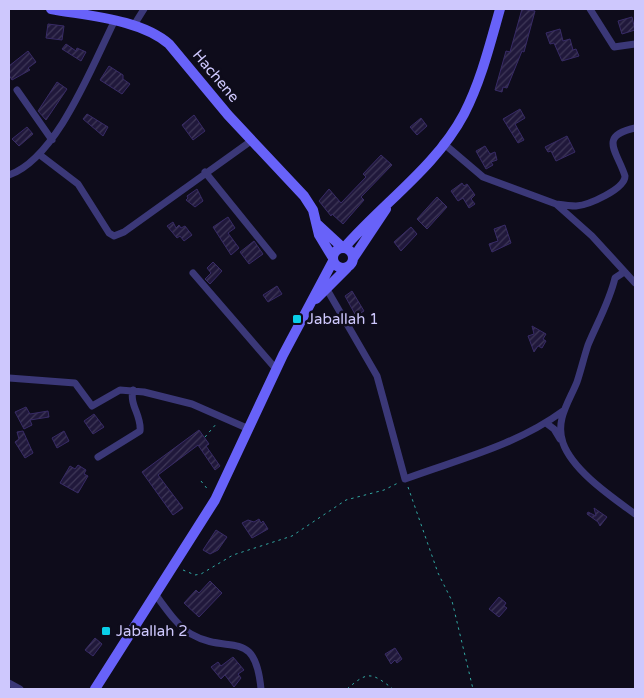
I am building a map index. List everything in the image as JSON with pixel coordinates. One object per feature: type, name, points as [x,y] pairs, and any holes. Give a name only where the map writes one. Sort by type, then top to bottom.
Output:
[{"type":"main road","name":"Hachene","points":[[51,9],[134,25],[159,35],[169,44],[251,140],[304,196],[313,210],[319,235],[333,260]]},
{"type":"main road","points":[[325,286],[336,251],[343,248],[390,201],[443,143],[464,114],[475,88],[500,9]]},
{"type":"main road","points":[[95,689],[216,500],[276,369],[313,301],[325,286],[352,264],[354,257],[390,201]]},
{"type":"main road","points":[[317,224],[343,248],[352,252],[354,257]]},
{"type":"main road","points":[[333,260],[340,268],[347,268]]},
{"type":"street","points":[[134,9],[139,15]]},
{"type":"street","points":[[134,25],[144,9]]},
{"type":"street","points":[[590,9],[614,47],[635,44]]},
{"type":"street","points":[[9,176],[18,172],[40,155],[52,140],[78,94],[114,22]]},
{"type":"street","points":[[17,90],[52,140]]},
{"type":"street","points":[[443,143],[483,177],[556,204],[577,206],[619,188],[625,180],[612,147],[612,140],[617,133],[635,128]]},
{"type":"street","points":[[40,155],[78,184],[109,233],[114,236],[124,232],[251,140]]},
{"type":"street","points":[[205,172],[273,256]]},
{"type":"street","points":[[556,204],[580,224],[635,283]]},
{"type":"street","points":[[564,445],[560,431],[563,411],[578,380],[588,345],[606,306],[615,278],[612,258]]},
{"type":"street","points":[[615,278],[624,272]]},
{"type":"street","points":[[193,273],[276,369]]},
{"type":"street","points":[[325,286],[364,351],[382,389],[405,479],[499,447],[546,423],[563,411]]},
{"type":"street","points":[[9,378],[75,383],[92,406],[120,390],[133,390],[180,400],[249,429]]},
{"type":"street","points":[[98,458],[140,431],[141,423],[132,400],[133,390]]},
{"type":"street","points":[[546,423],[554,429],[574,461],[596,483],[635,514]]},
{"type":"street","points":[[155,594],[190,634],[249,651],[257,662],[261,689]]},
{"type":"street","points":[[9,682],[20,689]]},
{"type":"path","points":[[205,437],[223,417]]},
{"type":"path","points":[[173,565],[187,572],[201,574],[233,555],[292,536],[346,500],[384,490],[405,479],[438,573],[452,601],[473,689]]},
{"type":"path","points":[[201,482],[216,500]]},
{"type":"path","points":[[347,689],[359,678],[368,676],[379,679],[393,689]]},
{"type":"building","points":[[522,9],[535,11],[524,52],[522,51],[507,88],[503,87],[502,92],[495,90],[506,51],[510,52]]},
{"type":"building","points":[[632,17],[635,30],[622,34],[618,21]]},
{"type":"building","points":[[48,24],[64,26],[62,40],[46,38]]},
{"type":"building","points":[[560,29],[563,41],[570,39],[573,50],[576,49],[579,56],[562,61],[554,43],[550,44],[546,33]]},
{"type":"building","points":[[66,44],[76,51],[77,48],[86,52],[81,61],[62,49]]},
{"type":"building","points":[[28,51],[36,62],[28,68],[30,70],[12,80],[9,75],[9,66]]},
{"type":"building","points":[[109,66],[123,75],[123,79],[130,84],[122,94],[100,80]]},
{"type":"building","points":[[57,82],[67,89],[46,120],[38,111]]},
{"type":"building","points":[[520,109],[525,118],[515,124],[524,140],[518,143],[503,119]]},
{"type":"building","points":[[87,114],[108,127],[103,136],[83,119]]},
{"type":"building","points":[[194,115],[205,131],[193,140],[182,125]]},
{"type":"building","points":[[421,118],[427,126],[417,135],[410,127]]},
{"type":"building","points":[[27,127],[33,134],[19,146],[12,139]]},
{"type":"building","points":[[567,136],[575,152],[556,161],[551,151],[548,152],[545,147]]},
{"type":"building","points":[[485,146],[490,154],[495,152],[497,160],[491,162],[493,165],[486,169],[476,151]]},
{"type":"building","points":[[381,155],[392,165],[361,197],[364,200],[343,224],[332,214],[331,216],[319,201],[329,189],[341,203],[366,177],[363,174]]},
{"type":"building","points":[[462,183],[464,186],[467,184],[475,195],[471,199],[475,204],[469,208],[463,198],[458,201],[451,191]]},
{"type":"building","points":[[197,189],[203,201],[195,207],[186,200],[187,196]]},
{"type":"building","points":[[437,197],[447,207],[427,229],[417,219]]},
{"type":"building","points":[[228,217],[235,228],[228,233],[239,248],[231,255],[213,227]]},
{"type":"building","points":[[173,222],[176,228],[179,225],[181,228],[185,226],[192,235],[184,241],[180,236],[177,238],[167,226]]},
{"type":"building","points":[[505,225],[511,243],[492,252],[489,244],[498,241],[494,229]]},
{"type":"building","points":[[411,227],[417,234],[401,251],[394,242]]},
{"type":"building","points":[[254,241],[263,254],[249,264],[240,252]]},
{"type":"building","points":[[213,262],[222,271],[210,284],[205,279],[211,273],[207,268]]},
{"type":"building","points":[[277,286],[282,294],[268,302],[263,295]]},
{"type":"building","points":[[352,291],[364,311],[356,316],[345,296]]},
{"type":"building","points":[[532,326],[546,334],[543,339],[546,341],[542,348],[538,346],[534,352],[528,336],[534,334]]},
{"type":"building","points":[[26,407],[30,414],[48,411],[49,417],[30,420],[32,425],[24,429],[15,412]]},
{"type":"building","points":[[94,414],[104,427],[93,434],[84,421]]},
{"type":"building","points":[[199,430],[209,444],[206,446],[220,466],[215,470],[198,445],[158,475],[183,508],[173,515],[142,472]]},
{"type":"building","points":[[23,431],[33,453],[25,458],[15,442],[19,439],[17,432]]},
{"type":"building","points":[[64,431],[69,441],[57,448],[52,438]]},
{"type":"building","points":[[78,465],[86,470],[84,474],[88,476],[78,493],[60,483],[70,466],[75,469]]},
{"type":"building","points":[[594,508],[607,517],[600,526],[598,522],[587,514],[588,512],[596,516]]},
{"type":"building","points":[[259,519],[261,523],[263,521],[268,529],[252,538],[242,523],[248,520],[254,522]]},
{"type":"building","points":[[216,530],[227,537],[218,550],[210,554],[203,550]]},
{"type":"building","points":[[210,581],[222,593],[199,617],[184,603],[196,590],[199,593]]},
{"type":"building","points":[[499,597],[506,603],[504,606],[507,608],[499,617],[489,609]]},
{"type":"building","points":[[95,638],[102,644],[93,656],[85,650]]},
{"type":"building","points":[[395,648],[402,659],[397,663],[395,660],[391,664],[385,654]]},
{"type":"building","points":[[233,657],[244,670],[238,674],[241,678],[234,687],[225,675],[221,679],[211,667],[218,662],[221,666]]},
{"type":"place","name":"Jaballah 1","points":[[297,319]]},
{"type":"place","name":"Jaballah 2","points":[[106,631]]}]
